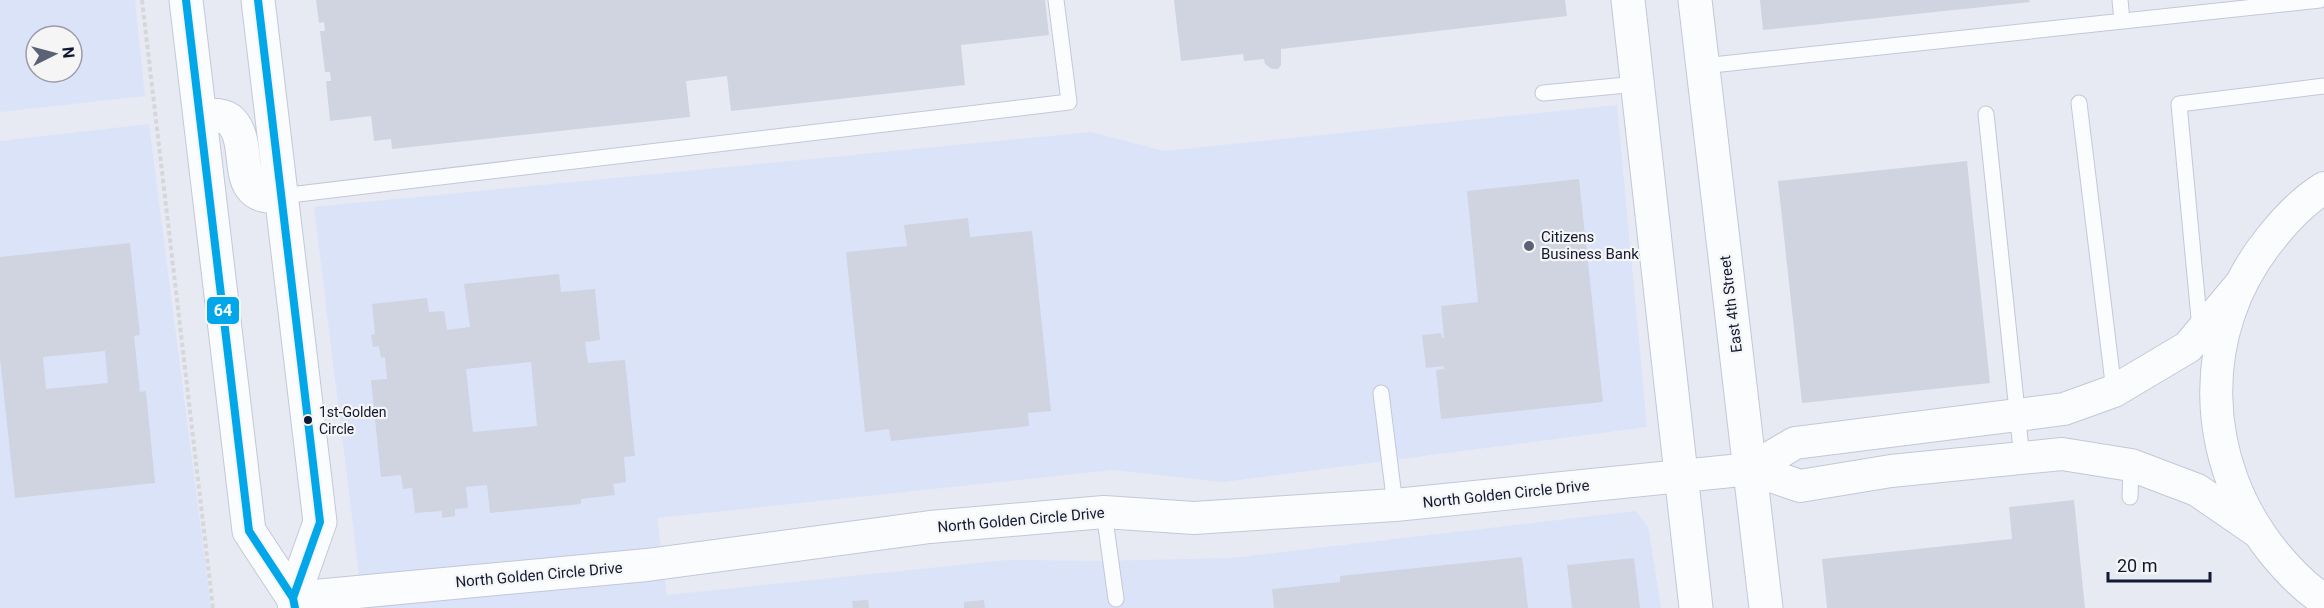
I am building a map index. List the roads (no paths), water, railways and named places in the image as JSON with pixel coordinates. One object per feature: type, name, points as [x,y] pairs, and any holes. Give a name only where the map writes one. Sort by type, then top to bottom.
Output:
[{"type":"main road","points":[[186,0],[249,531],[294,603]]},
{"type":"main road","points":[[258,0],[320,522],[294,603]]},
{"type":"main road","points":[[1628,0],[1696,608]]},
{"type":"main road","name":"East 4th Street","points":[[1695,0],[1766,608]]},
{"type":"main road","points":[[200,115],[218,115],[231,120],[238,132],[246,178],[255,192],[268,198],[281,196]]},
{"type":"street","name":"North Golden Circle Drive","points":[[2324,188],[2286,220],[2261,250],[2241,284],[2226,324],[2219,356],[2216,410],[2223,453],[2237,494],[2258,532],[2287,568],[2324,600]]},
{"type":"street","name":"North Golden Circle Drive","points":[[294,603],[647,565],[930,527],[1104,512],[1194,518],[1395,506],[1751,469],[1795,443],[2064,409],[2114,392],[2188,347],[2241,284]]},
{"type":"street","name":"North Golden Circle Drive","points":[[1751,469],[1800,486],[1891,471],[2062,454],[2131,465],[2197,490],[2258,532]]},
{"type":"lane","points":[[281,196],[1069,102],[1056,0]]},
{"type":"lane","points":[[2120,0],[2122,21]]},
{"type":"lane","points":[[1703,66],[2320,0]]},
{"type":"lane","points":[[1544,93],[1637,84]]},
{"type":"lane","points":[[2200,332],[2179,105],[2324,86]]},
{"type":"lane","points":[[2079,103],[2114,392]]},
{"type":"lane","points":[[1986,114],[2022,459]]},
{"type":"lane","points":[[1381,393],[1395,506]]},
{"type":"lane","points":[[2130,498],[2131,465]]},
{"type":"lane","points":[[1104,512],[1116,599]]},
{"type":"place","name":"Citizens Business Bank","points":[[1529,246]]},
{"type":"place","name":"1st-Golden Circle","points":[[308,420]]}]
